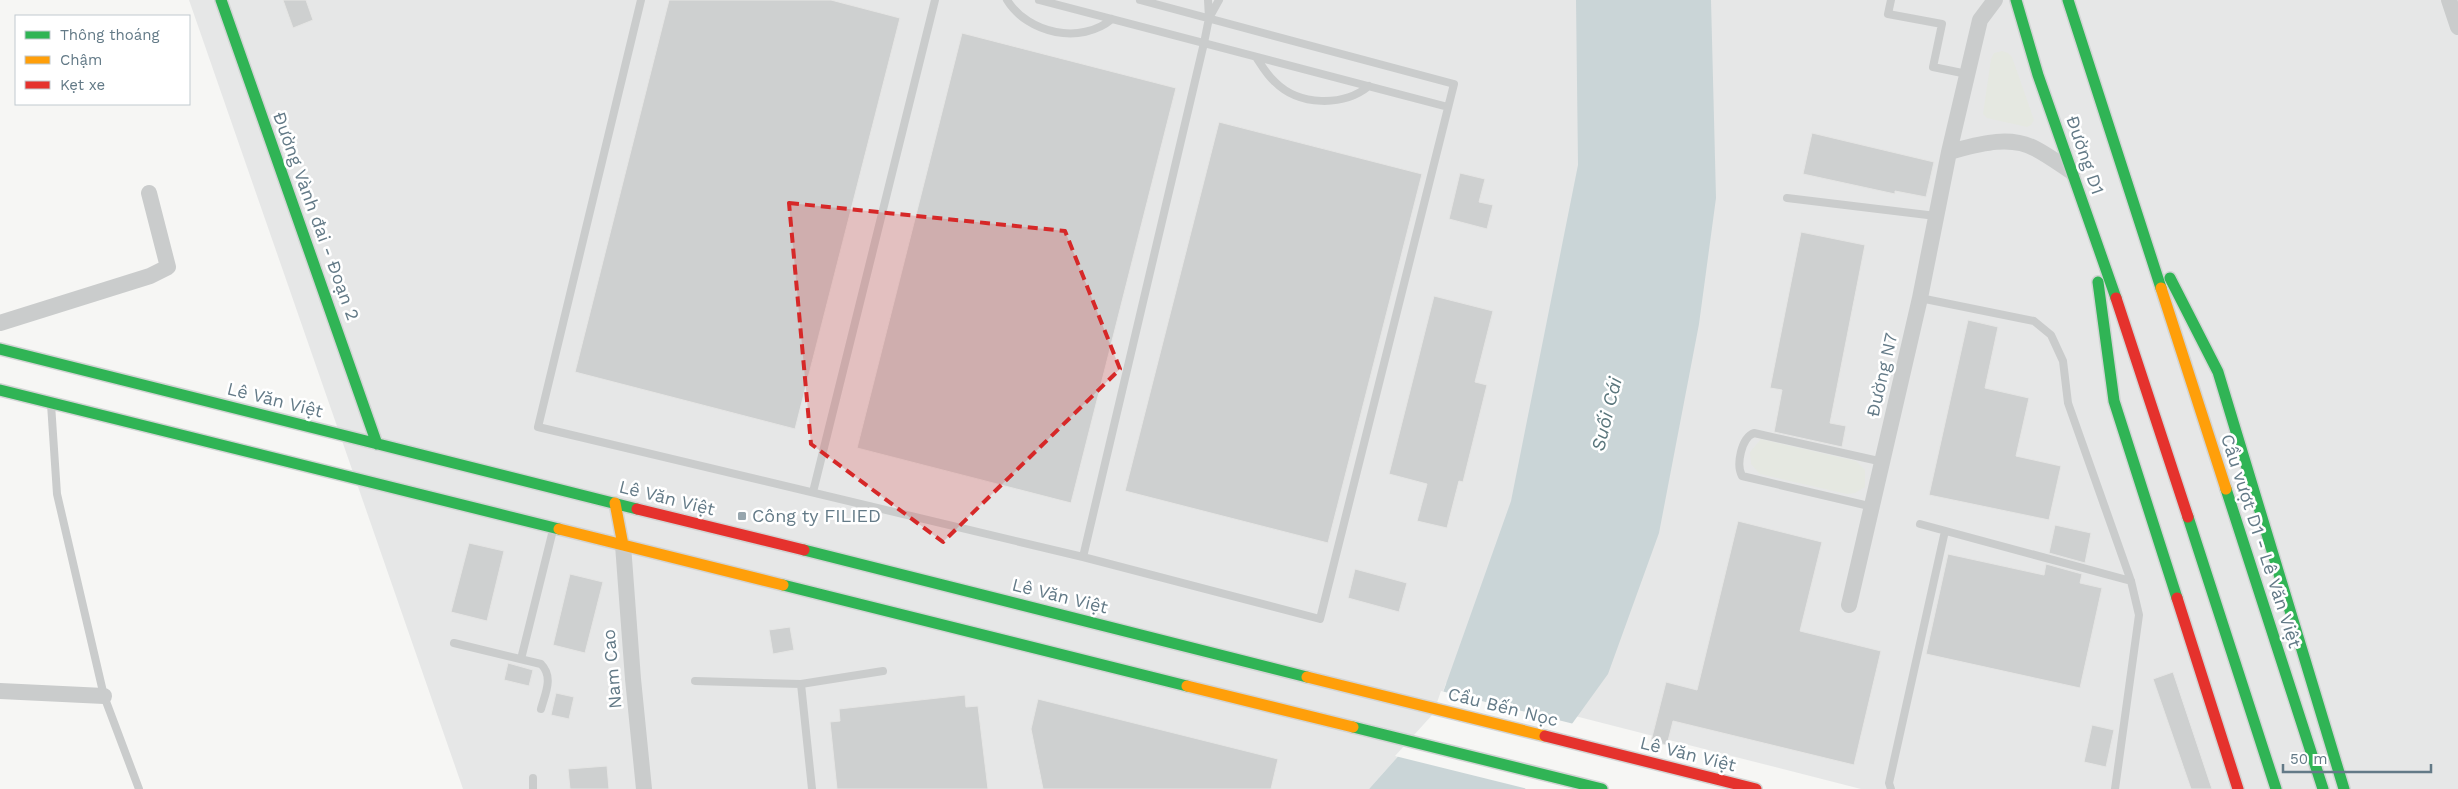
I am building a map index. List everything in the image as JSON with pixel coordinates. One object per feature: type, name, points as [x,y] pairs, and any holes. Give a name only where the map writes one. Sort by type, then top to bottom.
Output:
[{"type":"main road","name":"Đường Vành đai - Đoạn 2","points":[[221,0],[377,444]]},
{"type":"main road","name":"Đường D1","points":[[2016,0],[2038,75],[2124,321],[2276,789]]},
{"type":"main road","name":"Đường D1","points":[[2068,0],[2165,304]]},
{"type":"main road","points":[[2136,212],[2218,372],[2344,789]]},
{"type":"main road","points":[[2091,230],[2114,401],[2238,789]]},
{"type":"main road","name":"Cầu vượt D1 - Lê Văn Việt","points":[[2165,304],[2323,789]]},
{"type":"main road","name":"Lê Văn Việt","points":[[0,349],[1385,695]]},
{"type":"main road","points":[[0,390],[1602,789]]},
{"type":"main road","points":[[615,503],[623,545]]},
{"type":"main road","name":"Cầu Bến Nọc","points":[[1385,695],[1612,752]]},
{"type":"main road","name":"Lê Văn Việt","points":[[1612,752],[1756,789]]},
{"type":"street","name":"Đường N7","points":[[1849,605],[1874,507],[1920,298],[1949,152],[1980,20],[1995,0]]},
{"type":"street","points":[[2449,0],[2458,27]]},
{"type":"street","points":[[1949,152],[1981,144],[2008,141],[2034,148],[2073,173]]},
{"type":"street","points":[[0,323],[150,276],[168,268],[149,193]]},
{"type":"street","name":"Nam Cao","points":[[623,545],[632,679],[644,789]]},
{"type":"street","points":[[0,691],[104,696]]},
{"type":"lane","points":[[641,0],[538,427],[1083,557],[1320,619],[1454,84],[1140,0]]},
{"type":"lane","points":[[813,492],[935,0]]},
{"type":"lane","points":[[1007,0],[1019,16],[1048,31],[1066,34],[1089,32],[1104,26],[1112,19]]},
{"type":"lane","points":[[1038,0],[1448,107]]},
{"type":"lane","points":[[1083,557],[1204,44],[1209,18],[1208,0]]},
{"type":"lane","points":[[1209,18],[1219,0]]},
{"type":"lane","points":[[1891,0],[1888,14],[1942,24],[1933,67],[1967,74]]},
{"type":"lane","points":[[1256,57],[1276,84],[1304,98],[1322,101],[1345,99],[1360,94],[1369,86]]},
{"type":"lane","points":[[1787,198],[1936,216]]},
{"type":"lane","points":[[1920,298],[2034,321],[2051,335],[2062,361],[2068,403],[2131,581],[2139,615],[2115,789]]},
{"type":"lane","points":[[51,402],[57,494],[104,696],[140,789]]},
{"type":"lane","points":[[1874,507],[1742,476],[1738,468],[1739,460],[1747,438],[1754,433],[1883,462]]},
{"type":"lane","points":[[1920,524],[2131,581]]},
{"type":"lane","points":[[522,659],[554,528]]},
{"type":"lane","points":[[1891,789],[1889,783],[1946,531]]},
{"type":"lane","points":[[454,643],[541,664],[548,674],[541,709]]},
{"type":"lane","points":[[695,681],[802,684],[882,671]]},
{"type":"lane","points":[[802,684],[812,789]]},
{"type":"lane","points":[[533,778],[533,789]]},
{"type":"highlighted area","points":[[789,203],[1065,231],[1120,369],[943,542],[811,444]]},
{"type":"shaded area","points":[[189,0],[2458,0],[2458,789],[1861,789],[1446,683],[1435,715],[1369,789],[463,789]]},
{"type":"shaded area","points":[[2002,51],[2012,57],[2034,120],[2027,127],[1987,118],[1983,114],[1991,59],[1994,53]]},
{"type":"shaded area","points":[[1761,439],[1856,461],[1865,470],[1865,487],[1855,493],[1847,494],[1760,474],[1751,464],[1750,452]]},
{"type":"water","name":"Suối Cái","points":[[1576,0],[1711,0],[1716,198],[1699,324],[1659,533],[1608,674],[1525,789],[1369,789],[1435,715],[1511,501],[1578,165]]},
{"type":"pier","points":[[1441,691],[1574,724],[1528,789],[1395,756],[1433,714]]},
{"type":"building","points":[[283,0],[306,0],[313,20],[293,28]]},
{"type":"building","points":[[669,0],[831,0],[900,18],[795,429],[575,372]]},
{"type":"building","points":[[962,33],[1176,88],[1071,503],[857,448]]},
{"type":"building","points":[[1219,122],[1422,174],[1328,543],[1125,491]]},
{"type":"building","points":[[1812,133],[1934,162],[1926,197],[1895,191],[1895,194],[1803,174]]},
{"type":"building","points":[[1460,173],[1485,179],[1479,202],[1493,205],[1487,229],[1449,219]]},
{"type":"building","points":[[1801,232],[1865,245],[1830,423],[1846,426],[1842,447],[1774,432],[1782,390],[1770,388]]},
{"type":"building","points":[[1434,296],[1493,311],[1475,382],[1487,385],[1463,482],[1459,481],[1447,528],[1417,521],[1427,484],[1389,474]]},
{"type":"building","points":[[1968,320],[1998,327],[1985,388],[2029,398],[2016,456],[2061,466],[2049,520],[1929,495]]},
{"type":"building","points":[[1738,521],[1822,542],[1800,631],[1881,651],[1854,765],[1673,721],[1667,745],[1651,741],[1666,682],[1697,690]]},
{"type":"building","points":[[2055,525],[2091,533],[2085,563],[2049,553]]},
{"type":"building","points":[[469,543],[504,551],[487,621],[451,612]]},
{"type":"building","points":[[1948,554],[2044,575],[2046,564],[2082,574],[2080,583],[2102,588],[2080,688],[1926,654]]},
{"type":"building","points":[[1355,569],[1407,583],[1399,612],[1348,598]]},
{"type":"building","points":[[570,574],[603,582],[585,653],[553,645]]},
{"type":"building","points":[[790,627],[794,650],[773,654],[769,630]]},
{"type":"building","points":[[508,663],[533,670],[529,686],[504,680]]},
{"type":"building","points":[[2173,672],[2212,789],[2191,789],[2153,679]]},
{"type":"building","points":[[556,693],[574,697],[569,719],[551,715]]},
{"type":"building","points":[[965,695],[966,707],[978,706],[988,789],[837,789],[830,722],[840,721],[839,709]]},
{"type":"building","points":[[1038,699],[1278,759],[1271,789],[1043,789],[1031,729]]},
{"type":"building","points":[[2092,725],[2114,730],[2106,767],[2084,762]]},
{"type":"building","points":[[607,766],[609,789],[570,789],[568,769]]},
{"type":"traffic: fast","points":[[221,0],[377,444]]},
{"type":"traffic: fast","points":[[2016,0],[2038,75],[2116,298]]},
{"type":"traffic: fast","points":[[2068,0],[2161,288]]},
{"type":"traffic: fast","points":[[2170,278],[2218,372],[2344,789]]},
{"type":"traffic: fast","points":[[2098,282],[2114,401],[2177,598]]},
{"type":"traffic: fast","points":[[0,349],[637,509]]},
{"type":"traffic: fast","points":[[0,390],[559,529]]},
{"type":"traffic: fast","points":[[2226,489],[2323,789]]},
{"type":"traffic: fast","points":[[2188,517],[2276,789]]},
{"type":"traffic: fast","points":[[804,550],[1307,677]]},
{"type":"traffic: fast","points":[[783,585],[1187,686]]},
{"type":"traffic: fast","points":[[1353,727],[1602,789]]},
{"type":"traffic: slow","points":[[2161,288],[2226,489]]},
{"type":"traffic: slow","points":[[615,503],[623,545]]},
{"type":"traffic: slow","points":[[559,529],[783,585]]},
{"type":"traffic: slow","points":[[1307,677],[1545,736]]},
{"type":"traffic: slow","points":[[1187,686],[1353,727]]},
{"type":"traffic: jam","points":[[2116,298],[2188,517]]},
{"type":"traffic: jam","points":[[637,509],[804,550]]},
{"type":"traffic: jam","points":[[2177,598],[2238,789]]},
{"type":"traffic: jam","points":[[1545,736],[1756,789]]},
{"type":"place","name":"Công ty FILIED","points":[[742,516]]}]
